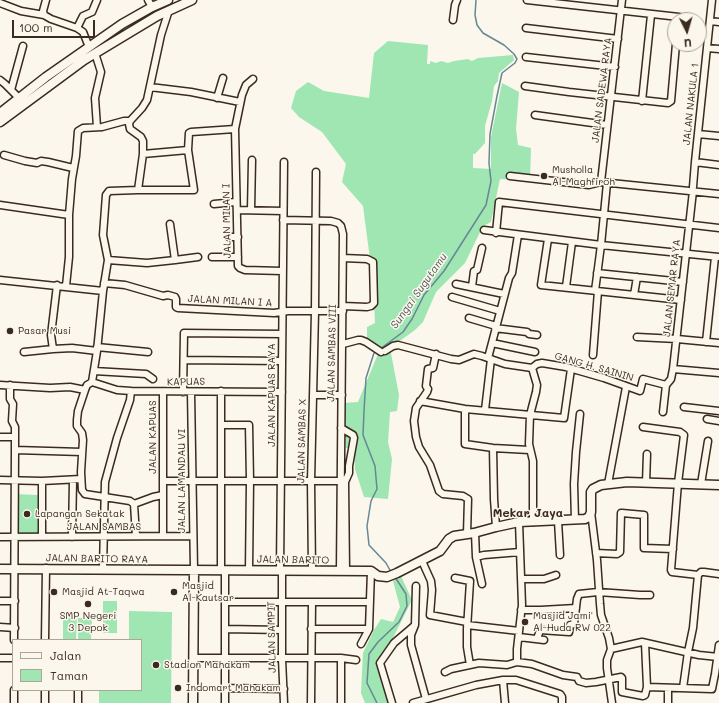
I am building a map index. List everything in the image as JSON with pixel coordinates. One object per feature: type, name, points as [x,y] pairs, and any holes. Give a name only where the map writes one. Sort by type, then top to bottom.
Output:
[{"type":"street","points":[[44,15],[43,11],[46,0]]},
{"type":"street","points":[[77,28],[83,16],[92,12],[97,0]]},
{"type":"street","points":[[0,113],[150,4],[168,0]]},
{"type":"street","points":[[0,122],[97,52],[168,10],[192,0]]},
{"type":"street","points":[[454,20],[454,4],[457,0]]},
{"type":"street","points":[[527,0],[667,17]]},
{"type":"street","name":"JALAN SADEWA RAYA","points":[[593,355],[598,273],[604,214],[607,125],[622,0]]},
{"type":"street","name":"JALAN NAKULA 1","points":[[707,48],[712,0]]},
{"type":"street","points":[[1,2],[21,11],[44,15],[77,28],[83,32],[85,37],[97,52],[101,72],[95,98],[97,127]]},
{"type":"street","points":[[138,190],[143,145],[141,137],[130,129],[129,124],[145,104],[168,10]]},
{"type":"street","points":[[642,101],[651,15]]},
{"type":"street","points":[[710,21],[719,22]]},
{"type":"street","points":[[526,28],[618,39]]},
{"type":"street","points":[[11,90],[23,46]]},
{"type":"street","points":[[707,48],[719,49]]},
{"type":"street","points":[[525,86],[668,103],[671,101],[675,52]]},
{"type":"street","name":"JALAN NAKULA 1","points":[[693,189],[707,52]]},
{"type":"street","points":[[526,57],[615,67]]},
{"type":"street","points":[[217,98],[223,78]]},
{"type":"street","name":"JALAN MILAN I","points":[[252,79],[246,85],[240,102],[235,129],[238,266],[245,270],[282,271]]},
{"type":"street","points":[[0,80],[19,98]]},
{"type":"street","points":[[150,87],[190,92],[240,102]]},
{"type":"street","points":[[535,115],[607,125]]},
{"type":"street","points":[[66,286],[70,244],[69,215],[79,129],[130,121]]},
{"type":"street","points":[[136,536],[134,504],[130,500],[104,498],[85,494],[83,493],[81,479],[82,433],[77,426],[77,420],[78,411],[85,390],[87,385],[92,382],[97,349],[102,291],[108,260],[103,235],[106,195],[109,191],[194,190],[188,150],[188,134],[190,132],[235,129]]},
{"type":"street","points":[[698,134],[719,136]]},
{"type":"street","points":[[143,154],[188,150]]},
{"type":"street","points":[[4,155],[25,161],[37,163],[41,161],[48,162],[74,168]]},
{"type":"street","points":[[251,210],[252,160]]},
{"type":"street","name":"JALAN KAPUAS RAYA","points":[[281,570],[282,334],[284,312],[282,211],[284,162]]},
{"type":"street","points":[[695,162],[719,165]]},
{"type":"street","name":"JALAN SAMBAS X","points":[[312,571],[311,481],[315,312],[314,220],[316,172]]},
{"type":"street","points":[[510,176],[589,185],[604,182],[693,189],[719,194]]},
{"type":"street","name":"JALAN SEMAR RAYA","points":[[663,412],[666,385],[671,379],[673,369],[684,282],[685,254],[693,189]]},
{"type":"street","points":[[214,204],[236,202]]},
{"type":"street","points":[[496,233],[500,202],[719,228]]},
{"type":"street","points":[[0,205],[69,215]]},
{"type":"street","points":[[237,210],[282,211]]},
{"type":"street","points":[[283,220],[314,220]]},
{"type":"street","name":"JALAN SAMBAS VIII","points":[[314,220],[338,223],[344,234],[341,428],[343,571]]},
{"type":"street","points":[[170,224],[175,260]]},
{"type":"street","points":[[484,230],[496,233],[572,242],[717,257],[706,342]]},
{"type":"street","points":[[485,410],[492,343],[504,294],[512,273],[518,235]]},
{"type":"street","points":[[229,237],[238,237]]},
{"type":"street","points":[[548,239],[541,285],[681,300]]},
{"type":"street","points":[[566,287],[572,242]]},
{"type":"street","points":[[472,287],[474,272],[476,270],[482,248]]},
{"type":"street","points":[[108,260],[117,259],[146,263],[198,257]]},
{"type":"street","points":[[212,257],[238,257]]},
{"type":"street","points":[[284,312],[315,312],[371,306],[374,303],[373,262],[367,259],[344,258]]},
{"type":"street","points":[[598,273],[684,282]]},
{"type":"street","points":[[634,295],[637,277]]},
{"type":"street","points":[[0,280],[58,285],[102,291]]},
{"type":"street","name":"JALAN MILAN I A","points":[[104,283],[125,285],[163,296],[168,295],[176,298],[176,307],[178,308],[274,313],[284,312]]},
{"type":"street","points":[[456,284],[504,294]]},
{"type":"street","points":[[53,348],[51,335],[58,285]]},
{"type":"street","points":[[452,297],[500,311]]},
{"type":"street","points":[[469,318],[507,331],[507,329],[537,335]]},
{"type":"street","points":[[183,392],[184,333],[282,334]]},
{"type":"street","points":[[637,337],[677,339],[719,344]]},
{"type":"street","name":"GANG H. SAININ","points":[[343,344],[358,340],[366,342],[383,352],[393,346],[398,345],[459,360],[474,354],[521,367],[532,368],[537,364],[542,363],[604,378],[640,391],[643,379],[666,385]]},
{"type":"street","points":[[492,343],[514,349],[535,352]]},
{"type":"street","points":[[24,352],[53,348],[148,352]]},
{"type":"street","points":[[436,354],[433,368],[428,369],[426,386],[428,388],[416,408],[414,429],[419,447],[430,465],[439,491],[443,494],[463,496],[468,499],[471,534],[482,584]]},
{"type":"street","points":[[184,360],[282,361]]},
{"type":"street","points":[[532,368],[537,385],[530,416],[529,450],[532,453],[533,462],[533,522]]},
{"type":"street","points":[[420,401],[465,409],[565,418],[571,369]]},
{"type":"street","points":[[673,369],[719,373]]},
{"type":"street","points":[[94,371],[146,374],[153,379]]},
{"type":"street","name":"KAPUAS","points":[[92,382],[117,390],[131,391],[282,392]]},
{"type":"street","points":[[0,385],[42,388],[70,387],[85,390]]},
{"type":"street","points":[[10,385],[10,399],[13,404],[12,420],[15,427],[14,639]]},
{"type":"street","points":[[608,484],[626,386]]},
{"type":"street","points":[[104,569],[105,482],[117,438],[130,400],[131,391]]},
{"type":"street","points":[[221,391],[223,569],[225,602],[225,703]]},
{"type":"street","name":"JALAN KAPUAS","points":[[163,392],[163,536]]},
{"type":"street","name":"JALAN LAMANDAU VI","points":[[191,392],[194,570]]},
{"type":"street","points":[[312,395],[342,395]]},
{"type":"street","points":[[684,407],[719,411]]},
{"type":"street","points":[[465,409],[465,444],[493,448],[529,450]]},
{"type":"street","points":[[575,520],[574,484],[580,414]]},
{"type":"street","points":[[707,419],[719,421]]},
{"type":"street","points":[[221,425],[249,425],[250,481],[248,570]]},
{"type":"street","points":[[643,427],[683,433],[684,435],[678,483],[672,572],[698,575],[701,572],[719,574]]},
{"type":"street","points":[[341,428],[353,435],[349,473],[345,482],[343,571]]},
{"type":"street","points":[[0,436],[15,437]]},
{"type":"street","points":[[701,484],[708,441]]},
{"type":"street","points":[[493,448],[496,527]]},
{"type":"street","points":[[15,450],[82,452]]},
{"type":"street","points":[[646,454],[646,483]]},
{"type":"street","points":[[0,480],[42,481],[81,479]]},
{"type":"street","points":[[72,537],[73,480]]},
{"type":"street","points":[[42,481],[42,537]]},
{"type":"street","name":"JALAN KAPUAS","points":[[163,481],[341,481]]},
{"type":"street","points":[[612,703],[608,680],[607,660],[611,649],[610,638],[601,615],[598,592],[596,553],[591,512],[591,492],[596,487],[627,482],[719,485]]},
{"type":"street","points":[[134,504],[163,495]]},
{"type":"street","points":[[544,640],[430,615],[432,590],[431,581],[422,561],[440,551],[449,539],[454,536],[471,534],[519,522],[585,519],[589,517],[591,512]]},
{"type":"street","points":[[596,553],[620,553],[621,513],[644,515],[644,548],[673,549]]},
{"type":"street","points":[[558,521],[560,555]]},
{"type":"street","points":[[518,662],[517,649],[521,610],[519,522]]},
{"type":"street","name":"JALAN SAMBAS","points":[[0,536],[193,536]]},
{"type":"street","points":[[476,557],[520,552]]},
{"type":"street","name":"JALAN BARITO","points":[[194,570],[371,571],[378,576],[383,577],[394,574],[422,561]]},
{"type":"street","points":[[45,639],[46,568]]},
{"type":"street","name":"JALAN BARITO RAYA","points":[[0,569],[46,568],[194,570]]},
{"type":"street","points":[[193,703],[194,570]]},
{"type":"street","name":"JALAN SAMPIT","points":[[281,570],[284,703]]},
{"type":"street","points":[[362,644],[369,629],[371,571]]},
{"type":"street","points":[[521,579],[542,579],[556,575]]},
{"type":"street","points":[[683,688],[698,575]]},
{"type":"street","points":[[454,578],[470,581],[467,623],[467,647],[470,665]]},
{"type":"street","points":[[416,586],[416,625],[411,634],[411,645],[426,699]]},
{"type":"street","points":[[537,639],[540,630],[569,632],[570,625],[574,624],[577,596],[579,594],[598,592],[650,595]]},
{"type":"street","points":[[0,601],[15,601]]},
{"type":"street","points":[[225,602],[370,602]]},
{"type":"street","points":[[311,703],[312,602]]},
{"type":"street","points":[[521,610],[576,608]]},
{"type":"street","points":[[392,703],[380,663],[394,643],[416,625]]},
{"type":"street","points":[[0,627],[14,628]]},
{"type":"street","points":[[225,629],[282,630]]},
{"type":"street","points":[[311,629],[369,629]]},
{"type":"street","points":[[394,643],[411,640]]},
{"type":"street","points":[[611,649],[645,643],[699,655],[718,657]]},
{"type":"street","points":[[445,672],[480,663],[507,665],[518,662],[532,664],[563,675],[577,677],[583,682],[596,682],[614,678],[622,678],[623,692],[645,696],[647,687],[645,643]]},
{"type":"street","points":[[647,687],[712,689],[717,674],[719,645]]},
{"type":"street","points":[[0,658],[12,658]]},
{"type":"street","points":[[193,658],[341,658],[356,660]]},
{"type":"street","points":[[341,658],[341,703]]},
{"type":"street","points":[[503,680],[504,703]]},
{"type":"street","points":[[413,703],[476,685],[503,680],[516,680],[560,694],[562,697],[562,703]]},
{"type":"street","points":[[225,688],[284,689]]},
{"type":"street","points":[[668,688],[668,703]]},
{"type":"street","points":[[14,691],[14,703]]},
{"type":"street","points":[[45,691],[45,703]]},
{"type":"street","points":[[78,691],[78,703]]},
{"type":"green space","points":[[388,41],[428,45],[427,64],[430,64],[430,61],[436,63],[441,61],[448,63],[468,59],[472,61],[478,58],[513,55],[514,60],[499,73],[498,81],[494,86],[492,101],[485,126],[485,143],[475,154],[473,154],[473,168],[491,169],[491,137],[502,83],[519,92],[516,129],[518,145],[531,148],[530,181],[500,179],[491,222],[483,226],[465,263],[436,292],[423,322],[415,330],[390,348],[399,395],[397,411],[390,412],[388,442],[392,459],[388,499],[364,497],[355,469],[354,448],[346,448],[343,403],[358,402],[378,354],[367,341],[367,327],[375,323],[373,282],[363,206],[342,182],[346,164],[322,132],[299,117],[291,108],[296,91],[308,82],[324,91],[369,98],[374,53]]},
{"type":"green space","name":"Lapangan Sekatak","points":[[15,494],[38,495],[40,534],[16,534]]},
{"type":"green space","points":[[401,576],[412,600],[379,666],[388,703],[365,703],[361,693],[363,653],[381,619],[393,622],[400,607],[393,581]]},
{"type":"green space","points":[[103,601],[117,601],[117,633],[103,633]]},
{"type":"green space","name":"Stadion Mahakam","points":[[129,611],[172,612],[171,703],[99,703],[99,691],[142,691],[142,639],[129,639]]},
{"type":"green space","points":[[63,618],[77,618],[76,639],[63,639]]},
{"type":"green space","points":[[78,618],[92,618],[91,639],[78,639]]},
{"type":"waterway","name":"Sungai Sugutamu","points":[[380,349],[403,332],[412,319],[424,295],[444,271],[486,205],[491,181],[489,163],[490,134],[497,96],[502,73],[515,63],[517,59],[514,54],[504,45],[483,33],[477,25],[475,15],[476,0]]},
{"type":"waterway","name":"Sungai Sugutamu","points":[[377,351],[374,353],[366,378],[364,411],[363,435],[375,466],[377,489],[371,501],[367,526],[369,545],[386,563],[391,572]]},
{"type":"waterway","name":"Sungai Sugutamu","points":[[377,703],[367,683],[369,654],[378,642],[399,622],[407,606],[406,594],[395,577]]},
{"type":"place","name":"Musholla Al-Maghfiroh","points":[[544,176]]},
{"type":"place","name":"Pasar Musi","points":[[10,331]]},
{"type":"place","name":"Lapangan Sekatak","points":[[27,514]]},
{"type":"place","name":"Masjid At-Taqwa","points":[[54,592]]},
{"type":"place","name":"Masjid Al-Kautsar","points":[[174,592]]},
{"type":"place","name":"SMP Negeri 3 Depok","points":[[88,604]]},
{"type":"place","name":"Masjid Jami' Al-Huda RW 022","points":[[525,622]]},
{"type":"place","name":"Stadion Mahakam","points":[[156,665]]},
{"type":"place","name":"Indomart Mahakam","points":[[178,688]]},
{"type":"district","name":"Mekar Jaya","points":[[528,513]]}]
